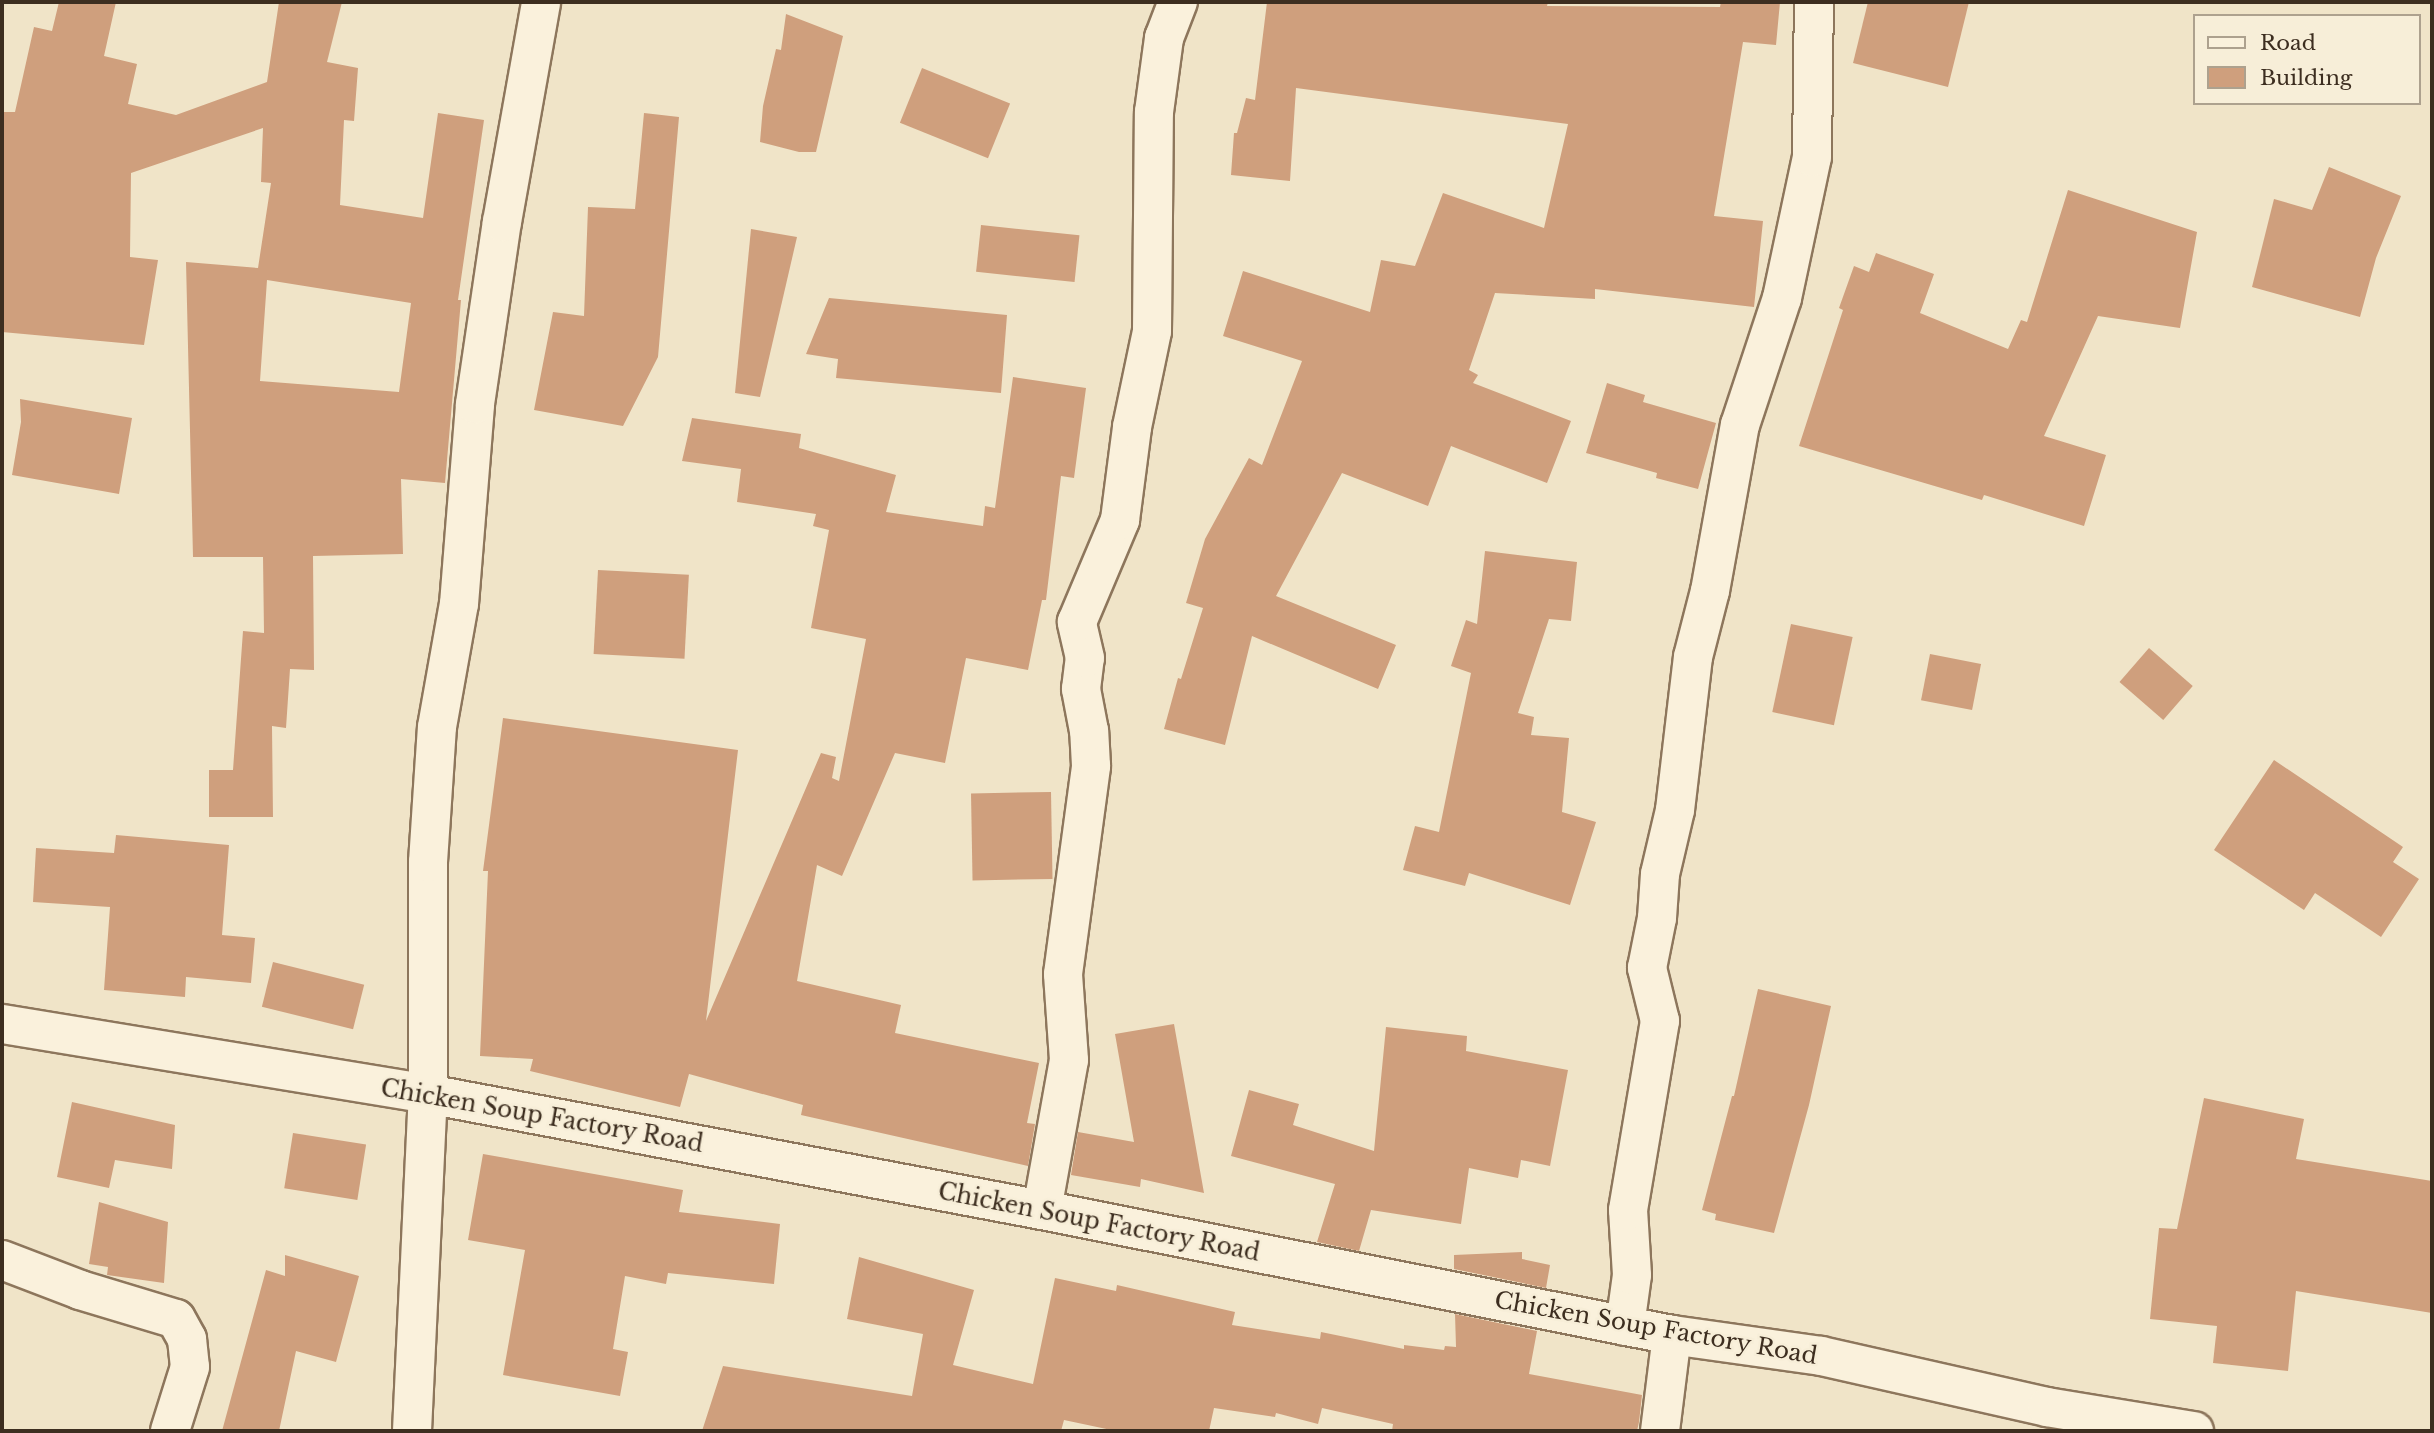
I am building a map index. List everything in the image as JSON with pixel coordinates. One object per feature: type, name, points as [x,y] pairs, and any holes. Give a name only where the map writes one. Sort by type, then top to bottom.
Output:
[{"type":"street","points":[[412,1431],[428,1094],[428,862],[437,727],[459,604],[475,404],[502,222],[541,2]]},
{"type":"street","points":[[1042,1210],[1069,1060],[1063,974],[1091,766],[1089,731],[1081,689],[1085,658],[1077,622],[1120,520],[1132,427],[1152,331],[1154,113],[1164,38],[1178,2]]},
{"type":"street","points":[[1625,1326],[1632,1275],[1628,1210],[1660,1021],[1647,968],[1657,918],[1660,874],[1675,810],[1693,657],[1710,591],[1740,425],[1782,298],[1812,157],[1814,2]]},
{"type":"street","name":"Chicken Soup Factory Road","points":[[2,1024],[428,1094],[1042,1210],[1672,1335],[1821,1356],[2047,1407],[2194,1431]]},
{"type":"street","points":[[2,1260],[80,1290],[176,1319],[187,1339],[190,1367],[170,1431]]},
{"type":"street","points":[[1660,1431],[1672,1335]]},
{"type":"building","points":[[59,2],[116,2],[104,56],[137,64],[128,104],[176,115],[267,82],[279,2],[342,2],[327,62],[358,68],[354,121],[344,120],[340,205],[423,218],[438,113],[484,120],[458,300],[461,300],[445,483],[401,479],[403,554],[313,556],[314,670],[290,669],[286,728],[272,726],[273,817],[209,817],[209,770],[233,770],[243,631],[264,633],[263,557],[193,557],[186,262],[258,268],[271,183],[261,182],[263,128],[131,173],[130,257],[158,260],[144,345],[2,332],[2,112],[15,112],[34,27],[52,31]],"holes":[[[267,280],[411,303],[399,392],[260,381]]]},
{"type":"building","points":[[1267,2],[1548,2],[1547,6],[1720,7],[1721,2],[1780,2],[1776,45],[1743,42],[1714,216],[1763,221],[1754,307],[1595,289],[1595,299],[1495,293],[1469,370],[1478,375],[1473,383],[1571,421],[1547,483],[1451,446],[1428,506],[1342,473],[1276,596],[1396,645],[1378,689],[1252,636],[1225,745],[1164,729],[1178,678],[1181,679],[1203,608],[1186,603],[1205,539],[1249,458],[1262,465],[1302,361],[1223,336],[1243,271],[1370,312],[1381,260],[1415,266],[1443,193],[1544,228],[1568,124],[1296,88],[1290,181],[1231,175],[1234,133],[1237,133],[1246,98],[1255,100]]},
{"type":"building","points":[[1868,2],[1969,2],[1948,87],[1853,63]]},
{"type":"building","points":[[786,14],[843,36],[816,152],[799,152],[760,142],[763,106],[776,49],[781,50]]},
{"type":"building","points":[[922,68],[1010,104],[988,158],[900,123]]},
{"type":"building","points":[[644,113],[679,117],[658,357],[623,426],[534,410],[553,312],[584,316],[588,207],[635,209]]},
{"type":"building","points":[[2329,167],[2401,196],[2376,258],[2360,317],[2252,287],[2274,199],[2312,210]]},
{"type":"building","points":[[2068,190],[2197,232],[2180,328],[2098,316],[2044,436],[2106,455],[2084,526],[1984,495],[1982,500],[1799,446],[1843,310],[1839,308],[1854,266],[1869,272],[1876,253],[1934,274],[1920,313],[2008,349],[2021,320],[2027,322]]},
{"type":"building","points":[[981,225],[1079,235],[1075,282],[976,272]]},
{"type":"building","points":[[751,229],[797,237],[760,397],[735,393]]},
{"type":"building","points":[[829,298],[1007,315],[1001,393],[836,378],[838,359],[806,354]]},
{"type":"building","points":[[1013,377],[1086,388],[1074,478],[1061,476],[1046,600],[1042,600],[1028,670],[966,658],[945,763],[895,753],[842,876],[817,865],[797,981],[901,1005],[895,1033],[1039,1063],[1027,1123],[1035,1124],[1028,1166],[801,1115],[803,1105],[689,1074],[680,1107],[530,1071],[533,1059],[480,1056],[488,871],[483,871],[503,718],[738,750],[706,1021],[821,753],[836,757],[832,778],[839,781],[866,639],[811,628],[829,530],[813,526],[816,514],[737,502],[741,469],[682,461],[692,418],[801,434],[799,448],[896,475],[886,512],[983,526],[985,506],[995,508]]},
{"type":"building","points":[[1607,383],[1645,395],[1643,402],[1716,423],[1698,489],[1656,478],[1657,473],[1586,453]]},
{"type":"building","points":[[20,399],[132,418],[119,494],[12,475],[21,422]]},
{"type":"building","points":[[1485,551],[1577,562],[1571,621],[1549,619],[1518,713],[1534,717],[1531,735],[1569,738],[1562,812],[1596,822],[1570,905],[1469,873],[1465,886],[1403,870],[1415,826],[1439,832],[1471,673],[1451,666],[1466,620],[1477,624]]},
{"type":"building","points":[[598,570],[689,575],[684,659],[594,654]]},
{"type":"building","points":[[1791,624],[1853,637],[1834,725],[1772,712]]},
{"type":"building","points":[[2149,648],[2193,686],[2163,720],[2119,682]]},
{"type":"building","points":[[1930,654],[1981,664],[1972,710],[1921,700]]},
{"type":"building","points":[[2274,760],[2403,847],[2393,862],[2419,879],[2381,937],[2315,893],[2304,910],[2214,850]]},
{"type":"building","points":[[1051,792],[1053,879],[973,880],[971,793]]},
{"type":"building","points":[[116,835],[229,845],[222,935],[255,938],[251,983],[186,977],[185,997],[104,990],[110,907],[33,902],[36,848],[114,853]]},
{"type":"building","points":[[273,962],[364,985],[353,1029],[262,1007]]},
{"type":"building","points":[[1758,989],[1831,1006],[1809,1105],[1774,1233],[1715,1220],[1716,1214],[1702,1210],[1734,1096]]},
{"type":"building","points":[[1174,1024],[1204,1193],[1141,1179],[1140,1187],[1071,1175],[1078,1132],[1134,1142],[1115,1034]]},
{"type":"building","points":[[1386,1027],[1467,1036],[1466,1051],[1568,1070],[1550,1166],[1521,1160],[1518,1178],[1469,1168],[1461,1224],[1371,1210],[1359,1251],[1317,1242],[1335,1184],[1231,1156],[1249,1090],[1299,1104],[1293,1125],[1374,1151]]},
{"type":"building","points":[[2204,1098],[2304,1119],[2296,1159],[2432,1181],[2432,1313],[2296,1291],[2288,1371],[2213,1363],[2217,1326],[2150,1319],[2159,1228],[2177,1229]]},
{"type":"building","points":[[72,1102],[175,1125],[172,1169],[115,1160],[109,1188],[57,1177]]},
{"type":"building","points":[[293,1133],[366,1145],[357,1200],[284,1188]]},
{"type":"building","points":[[483,1154],[683,1190],[679,1212],[780,1224],[774,1284],[668,1273],[666,1284],[625,1276],[613,1349],[628,1352],[620,1396],[503,1375],[525,1250],[468,1240]]},
{"type":"building","points":[[99,1202],[168,1222],[164,1283],[107,1275],[108,1267],[89,1264]]},
{"type":"building","points":[[1522,1252],[1522,1259],[1550,1265],[1546,1288],[1454,1269],[1454,1255]]},
{"type":"building","points":[[285,1255],[359,1276],[336,1362],[296,1351],[279,1431],[222,1431],[266,1270],[285,1276]]},
{"type":"building","points":[[859,1257],[974,1290],[953,1365],[1033,1384],[1055,1278],[1116,1291],[1117,1285],[1235,1312],[1232,1325],[1320,1339],[1321,1332],[1404,1349],[1404,1345],[1444,1350],[1445,1346],[1456,1347],[1455,1314],[1537,1331],[1529,1374],[1642,1395],[1639,1422],[1637,1431],[1392,1431],[1393,1424],[1322,1408],[1318,1424],[1276,1413],[1275,1417],[1214,1408],[1209,1431],[1116,1431],[1064,1420],[1061,1431],[702,1431],[723,1366],[912,1396],[923,1334],[847,1319]]}]
